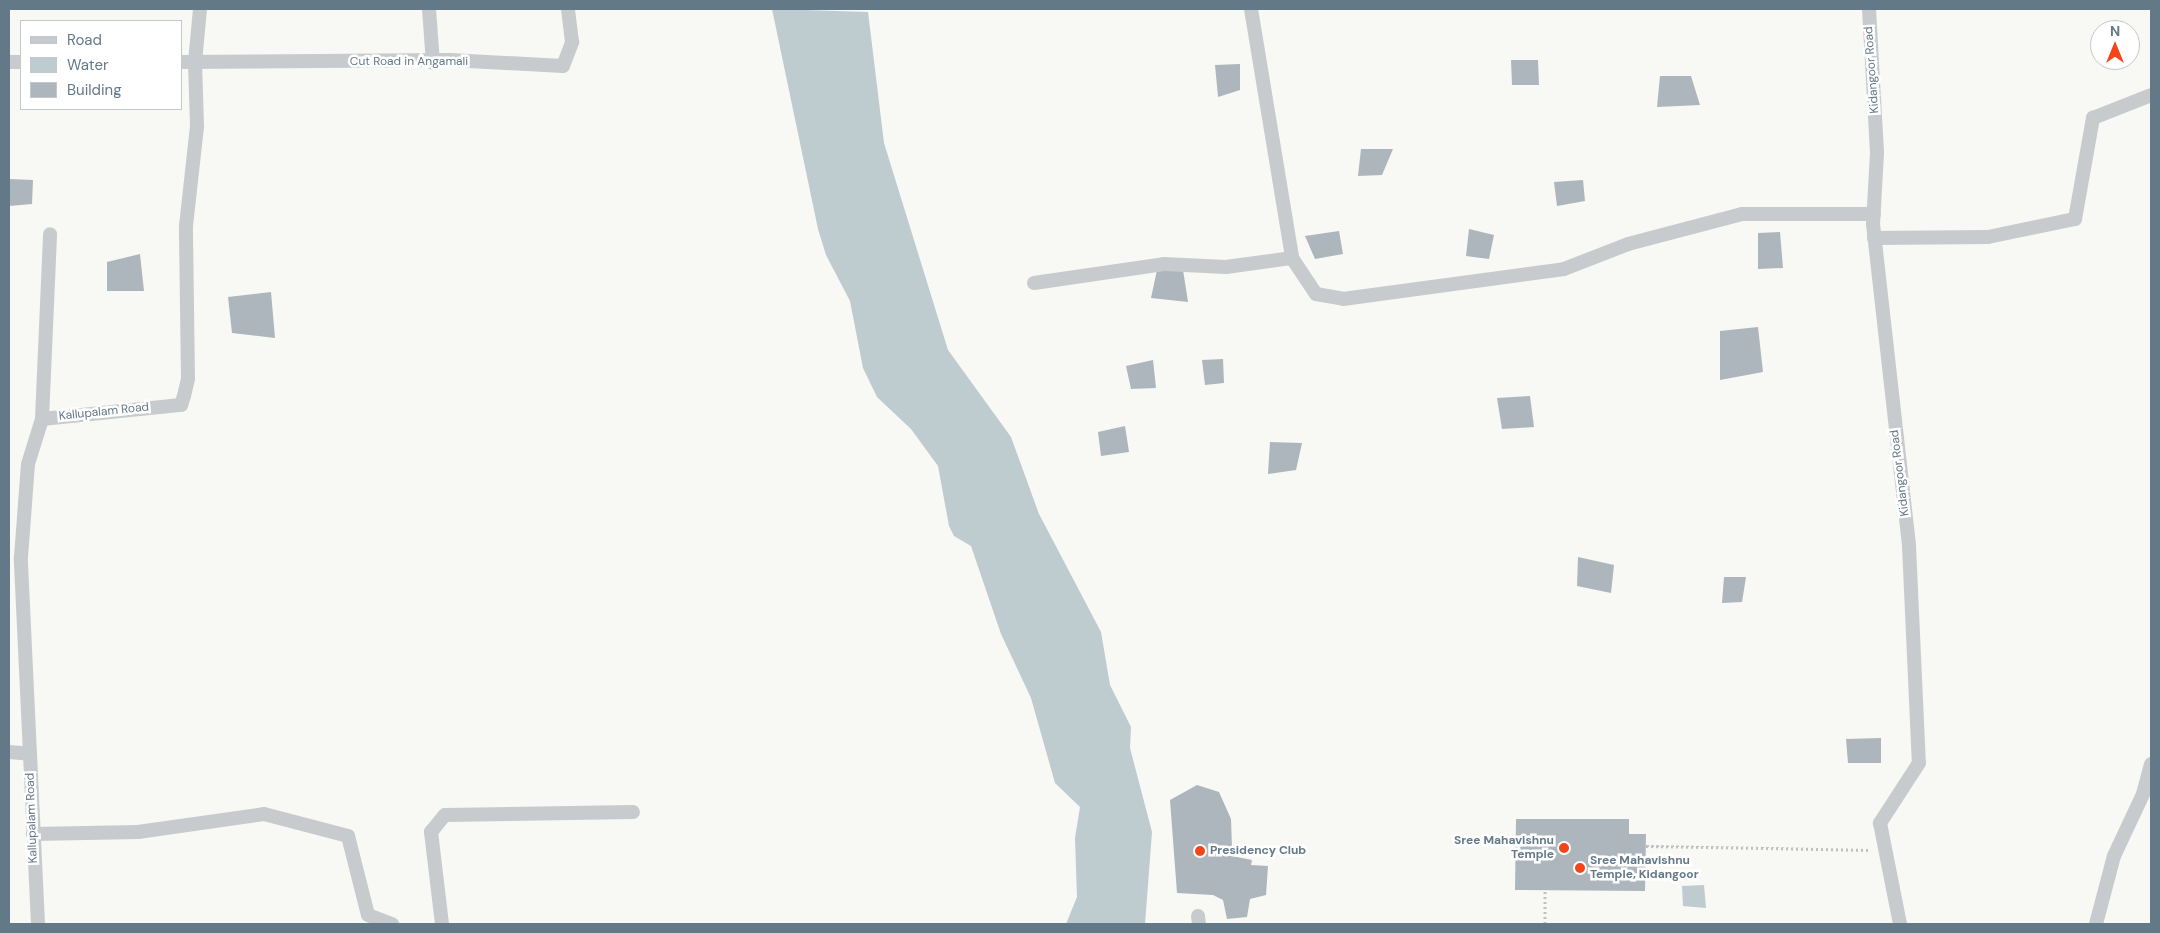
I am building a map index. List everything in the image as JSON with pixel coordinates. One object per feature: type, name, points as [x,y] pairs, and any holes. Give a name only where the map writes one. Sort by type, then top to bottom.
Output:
[{"type":"street","points":[[188,62],[200,9]]},
{"type":"street","points":[[429,9],[433,63]]},
{"type":"street","name":"Cut Road in Angamali","points":[[188,62],[433,63],[450,60],[563,66],[572,42],[568,9]]},
{"type":"street","points":[[1251,9],[1292,258],[1302,280],[1316,294],[1343,299],[1564,269],[1628,244],[1742,214],[1874,214]]},
{"type":"street","name":"Kidangoor Road","points":[[1869,9],[1878,153],[1874,238],[1908,546],[1919,763],[1880,823],[1900,924]]},
{"type":"street","name":"Kallupalam Road","points":[[38,924],[22,557],[28,464],[42,419],[180,405],[184,396],[186,226],[197,126],[188,62]]},
{"type":"street","points":[[1874,238],[1988,237],[2075,219],[2093,118],[2151,95]]},
{"type":"street","points":[[42,419],[50,234]]},
{"type":"street","points":[[1034,283],[1164,264],[1226,267],[1292,258]]},
{"type":"street","points":[[9,752],[30,754]]},
{"type":"street","points":[[2096,924],[2114,856],[2143,794],[2151,764]]},
{"type":"street","points":[[442,924],[430,832],[446,815],[633,812]]},
{"type":"street","points":[[33,834],[138,832],[264,814],[348,836],[368,915],[392,924]]},
{"type":"path","points":[[1646,846],[1886,850]]},
{"type":"path","points":[[1545,891],[1545,924]]},
{"type":"water","points":[[772,9],[868,12],[884,143],[948,350],[1011,437],[1039,514],[1101,632],[1110,685],[1131,727],[1130,748],[1152,832],[1145,924],[1066,924],[1077,897],[1075,838],[1080,807],[1055,783],[1031,698],[1001,634],[971,546],[954,536],[949,526],[938,466],[911,429],[877,397],[863,368],[850,301],[826,255],[818,229]]},
{"type":"water","points":[[1704,885],[1706,908],[1683,906],[1682,886]]},
{"type":"building","points":[[1511,60],[1538,60],[1539,85],[1512,85]]},
{"type":"building","points":[[1240,64],[1240,90],[1218,97],[1215,65]]},
{"type":"building","points":[[1660,76],[1691,76],[1700,105],[1657,107]]},
{"type":"building","points":[[1361,149],[1393,149],[1382,175],[1358,176]]},
{"type":"building","points":[[9,179],[33,180],[32,204],[9,206]]},
{"type":"building","points":[[1583,180],[1585,201],[1557,206],[1554,182]]},
{"type":"building","points":[[1469,229],[1494,235],[1489,259],[1466,256]]},
{"type":"building","points":[[1339,231],[1343,254],[1315,259],[1305,236]]},
{"type":"building","points":[[1780,232],[1783,268],[1758,269],[1758,233]]},
{"type":"building","points":[[140,254],[144,291],[107,291],[107,262]]},
{"type":"building","points":[[1157,270],[1183,270],[1188,302],[1151,298]]},
{"type":"building","points":[[271,292],[275,338],[232,333],[228,297]]},
{"type":"building","points":[[1758,327],[1763,372],[1720,380],[1720,331]]},
{"type":"building","points":[[1223,359],[1224,383],[1205,385],[1202,360]]},
{"type":"building","points":[[1153,360],[1156,388],[1131,389],[1126,366]]},
{"type":"building","points":[[1530,396],[1534,427],[1502,429],[1497,398]]},
{"type":"building","points":[[1125,426],[1129,452],[1101,456],[1098,432]]},
{"type":"building","points":[[1270,442],[1302,443],[1296,470],[1268,474]]},
{"type":"building","points":[[1578,557],[1614,565],[1611,593],[1577,586]]},
{"type":"building","points":[[1724,577],[1746,577],[1742,602],[1722,603]]},
{"type":"building","points":[[1881,738],[1881,763],[1848,763],[1846,739]]},
{"type":"building","name":"Presidency Club","points":[[1197,785],[1219,792],[1231,819],[1232,848],[1222,854],[1252,860],[1251,865],[1268,866],[1266,895],[1250,899],[1247,917],[1227,919],[1223,900],[1213,895],[1177,893],[1170,800]]},
{"type":"building","name":"Sree Mahavishnu Temple, Kidangoor","points":[[1516,819],[1629,819],[1629,834],[1646,834],[1645,891],[1515,890]]},
{"type":"place","name":"Sree Mahavishnu Temple","points":[[1564,848]]},
{"type":"place","name":"Presidency Club","points":[[1200,851]]},
{"type":"place","name":"Sree Mahavishnu Temple, Kidangoor","points":[[1580,868]]}]
